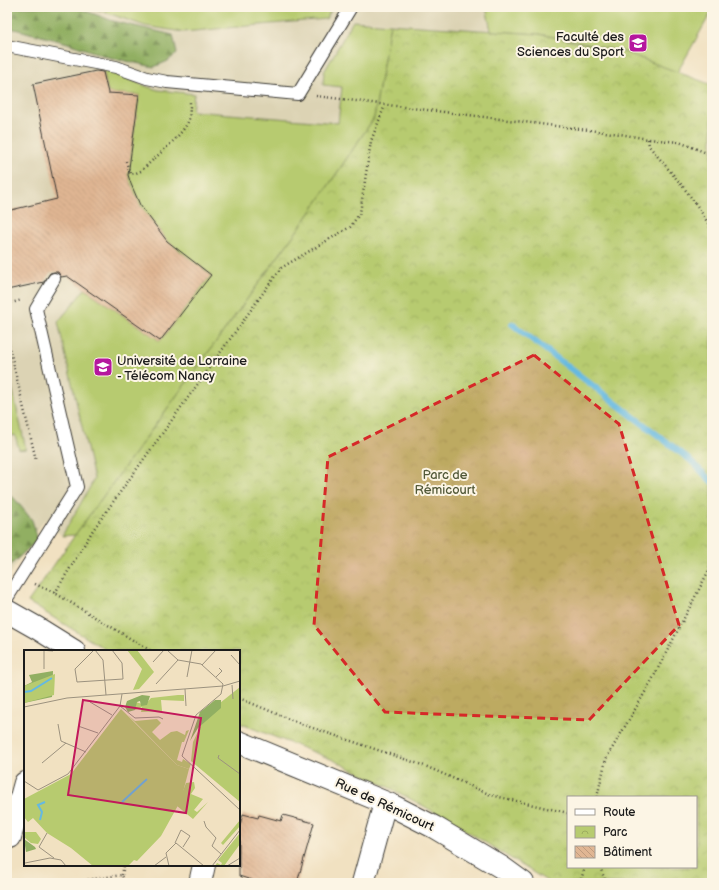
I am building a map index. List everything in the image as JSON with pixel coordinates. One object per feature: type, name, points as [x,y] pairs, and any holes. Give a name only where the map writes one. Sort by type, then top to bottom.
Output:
[{"type":"street","points":[[7,611],[72,650]]},
{"type":"street","name":"Rue de Rémicourt","points":[[240,742],[385,803],[391,804],[434,827],[501,867],[523,883]]},
{"type":"street","points":[[10,837],[24,787]]},
{"type":"street","points":[[363,883],[385,803]]},
{"type":"street","points":[[200,883],[204,866]]},
{"type":"lane","points":[[7,46],[116,67],[147,78],[167,82],[298,94],[351,7]]},
{"type":"lane","points":[[7,598],[77,487],[36,309],[54,279]]},
{"type":"path","points":[[126,161],[130,174],[136,173],[146,166],[180,134],[189,120],[191,84]]},
{"type":"path","points":[[298,94],[679,142],[712,155]]},
{"type":"path","points":[[149,650],[55,593],[93,530],[281,268],[350,227],[360,213],[371,141],[385,105]]},
{"type":"path","points":[[648,139],[649,146],[688,192],[704,215],[712,231]]},
{"type":"path","points":[[7,304],[25,299]]},
{"type":"path","points":[[7,337],[36,460]]},
{"type":"path","points":[[597,796],[606,759],[650,682],[712,562]]},
{"type":"path","points":[[708,572],[712,570]]},
{"type":"path","points":[[240,698],[301,724],[424,766],[491,795],[567,814]]},
{"type":"path","points":[[124,866],[122,876],[125,883]]},
{"type":"path","points":[[580,883],[585,868]]},
{"type":"path","points":[[600,868],[606,883]]},
{"type":"path","points":[[64,883],[122,876]]},
{"type":"highlighted area","points":[[534,355],[619,424],[679,625],[589,720],[385,712],[314,625],[328,457]]},
{"type":"shaded area","name":"Université de Lorraine - Télécom Nancy","points":[[7,7],[90,7],[145,26],[326,19],[333,7],[712,7],[643,59],[624,52],[390,24],[374,118],[75,535],[62,536],[44,520],[7,579]]},
{"type":"green space","points":[[7,7],[75,7],[113,21],[173,35],[177,53],[168,61],[154,67],[108,57],[68,43],[7,27]]},
{"type":"green space","points":[[90,7],[333,7],[326,19],[183,32],[145,26]]},
{"type":"green space","name":"Faculté des Sciences du Sport","points":[[486,7],[712,7],[712,11],[677,73],[624,52],[539,34],[491,31]]},
{"type":"green space","points":[[353,21],[390,24],[374,118],[310,213],[75,535],[62,536],[94,479],[58,322],[85,289],[160,341],[211,275],[167,241],[140,205],[124,162],[130,160],[139,95],[108,93],[103,70],[158,90],[194,94],[192,111],[338,123],[342,87],[323,85],[324,72]]},
{"type":"green space","name":"Parc de Rémicourt","points":[[390,24],[539,34],[624,52],[712,85],[712,883],[550,883],[462,828],[388,787],[331,759],[240,723],[240,650],[106,650],[28,602],[75,535],[310,213],[374,118]]},
{"type":"green space","points":[[7,366],[26,449],[19,450],[15,435],[7,437]]},
{"type":"green space","points":[[7,494],[14,498],[32,520],[38,540],[7,568]]},
{"type":"building","points":[[96,71],[103,72],[108,93],[139,95],[128,175],[140,205],[167,241],[211,275],[160,341],[67,276],[61,277],[58,272],[50,273],[44,282],[7,290],[7,211],[57,199],[33,84]]},
{"type":"building","points":[[243,814],[258,818],[259,815],[281,821],[283,815],[314,823],[297,883],[261,883],[239,876],[240,825]]},
{"type":"waterway","points":[[512,324],[689,459],[712,482]]},
{"type":"place","name":"Faculté des Sciences du Sport","points":[[638,43]]},
{"type":"place","name":"Université de Lorraine - Télécom Nancy","points":[[103,367]]}]
